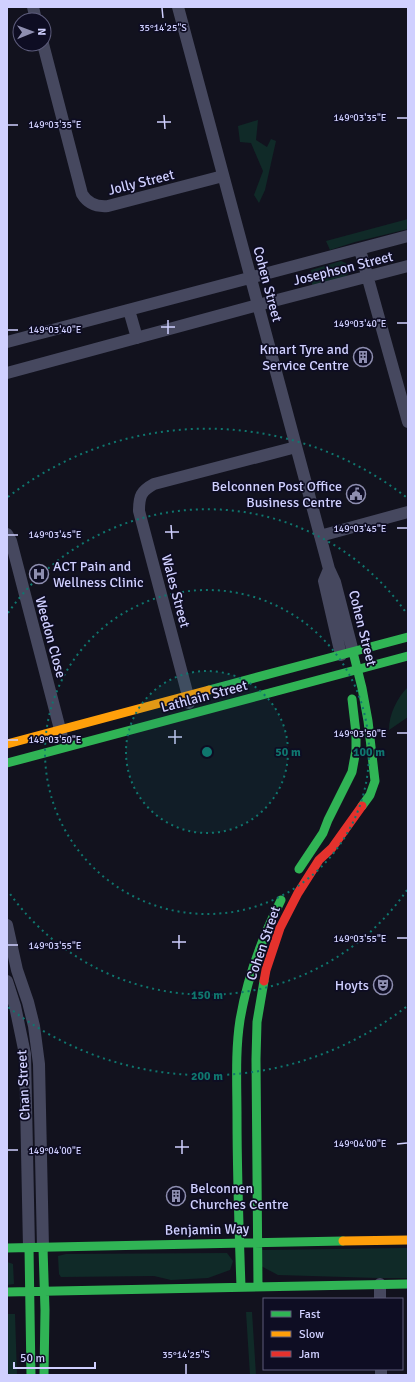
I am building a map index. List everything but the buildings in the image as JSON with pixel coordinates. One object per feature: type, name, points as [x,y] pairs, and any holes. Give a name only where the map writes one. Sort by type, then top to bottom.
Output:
[{"type":"street","name":"Cohen Street","points":[[178,7],[329,569],[336,582],[358,670],[368,721],[375,781],[370,795],[332,848],[319,860],[298,893],[280,928],[266,970],[258,1014],[256,1059],[258,1287]]},
{"type":"street","name":"Jolly Street","points":[[45,52],[82,194],[85,199],[101,207],[108,206],[223,176]]},
{"type":"street","name":"Josephson Street","points":[[7,342],[360,250],[408,236]]},
{"type":"street","points":[[360,250],[408,422]]},
{"type":"street","name":"Josephson Street","points":[[7,373],[408,266]]},
{"type":"street","points":[[129,310],[137,338]]},
{"type":"street","name":"Wales Street","points":[[190,714],[188,696],[139,511],[139,500],[147,488],[154,484],[296,447]]},
{"type":"street","points":[[320,536],[408,512]]},
{"type":"street","name":"Weedon Close","points":[[7,534],[11,541],[65,748]]},
{"type":"street","name":"Cohen Street","points":[[329,569],[324,581],[346,676]]},
{"type":"street","name":"Lathlain Street","points":[[7,744],[408,637]]},
{"type":"street","name":"Lathlain Street","points":[[7,763],[190,714],[346,676],[358,670],[408,656]]},
{"type":"street","points":[[295,875],[323,833],[352,772],[356,750],[356,732],[350,691]]},
{"type":"street","points":[[7,769],[18,760]]},
{"type":"street","name":"Cohen Street","points":[[241,1287],[236,1055],[240,1022],[252,969],[268,923],[284,893]]},
{"type":"street","name":"Chan Street","points":[[7,925],[17,970],[28,1002],[39,1064],[43,1248]]},
{"type":"street","name":"Chan Street","points":[[7,980],[16,1006],[26,1054],[29,1248]]},
{"type":"street","name":"Benjamin Way","points":[[7,1248],[408,1240]]},
{"type":"street","points":[[29,1248],[31,1291],[31,1375]]},
{"type":"street","points":[[43,1248],[44,1375]]},
{"type":"street","points":[[380,1284],[380,1298]]},
{"type":"street","points":[[7,1292],[408,1284]]},
{"type":"green space","points":[[258,120],[256,140],[267,147],[271,139],[276,141],[265,190],[259,203],[254,195],[263,171],[251,143],[240,142],[238,126]]},
{"type":"green space","points":[[408,219],[408,229],[355,242],[330,250],[326,241]]},
{"type":"green space","points":[[341,261],[350,265],[352,269],[345,277],[312,286],[311,270]]},
{"type":"green space","points":[[408,687],[408,717],[389,730],[390,718],[394,707],[400,696]]},
{"type":"green space","points":[[408,1248],[408,1278],[278,1275],[261,1266],[262,1250]]},
{"type":"green space","points":[[227,1253],[233,1261],[230,1270],[208,1278],[171,1280],[154,1276],[61,1277],[59,1274],[58,1256],[66,1254]]},
{"type":"green space","points":[[7,1262],[13,1264],[14,1284],[7,1285]]},
{"type":"green space","points":[[246,1312],[252,1312],[256,1375],[250,1375]]},
{"type":"green space","points":[[7,1314],[15,1314],[17,1375],[7,1375]]},
{"type":"traffic: fast","points":[[209,690],[408,637]]},
{"type":"traffic: fast","points":[[353,652],[368,721],[375,781],[370,795],[362,806]]},
{"type":"traffic: fast","points":[[7,763],[408,656]]},
{"type":"traffic: fast","points":[[299,869],[323,833],[352,772],[356,750],[356,733],[352,699]]},
{"type":"traffic: fast","points":[[241,1287],[237,1138],[238,1032],[243,1004],[251,974],[281,900]]},
{"type":"traffic: fast","points":[[258,1287],[256,1059],[257,1022],[264,981]]},
{"type":"traffic: fast","points":[[7,1248],[343,1241]]},
{"type":"traffic: fast","points":[[29,1248],[31,1375]]},
{"type":"traffic: fast","points":[[43,1248],[45,1310],[44,1375]]},
{"type":"traffic: fast","points":[[7,1292],[408,1284]]},
{"type":"traffic: slow","points":[[7,744],[209,690]]},
{"type":"traffic: slow","points":[[343,1241],[408,1240]]},
{"type":"traffic: jam","points":[[264,981],[266,970],[280,928],[298,893],[319,860],[332,848],[362,806]]},
{"type":"place","name":"Kmart Tyre and Service Centre","points":[[363,357]]},
{"type":"place","name":"Belconnen Post Office Business Centre","points":[[356,494]]},
{"type":"place","name":"ACT Pain and Wellness Clinic","points":[[39,574]]},
{"type":"place","name":"Hoyts","points":[[383,985]]},
{"type":"place","name":"Belconnen Churches Centre","points":[[176,1196]]}]
